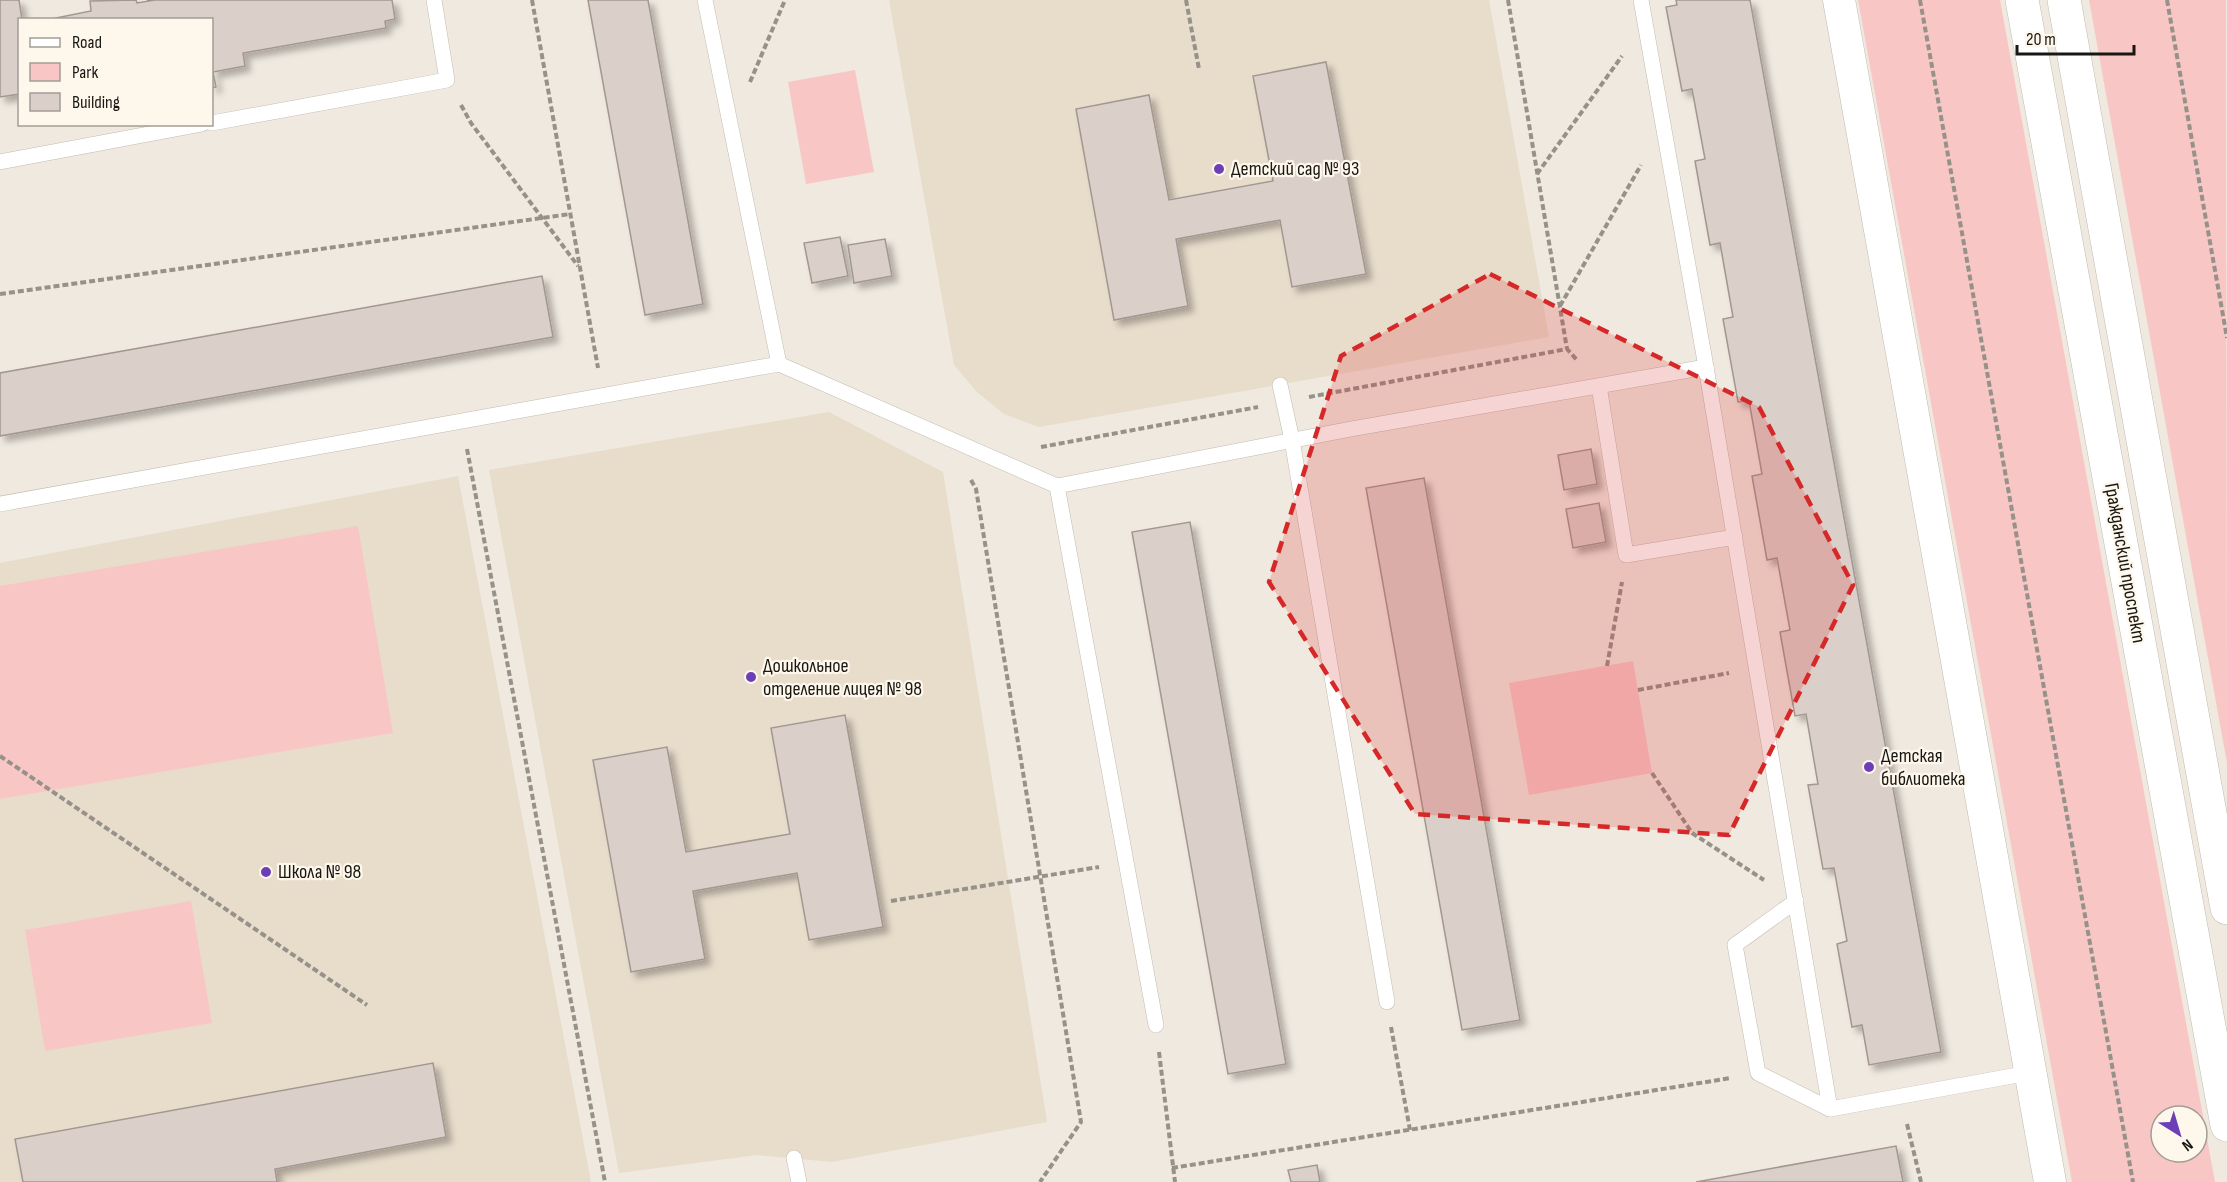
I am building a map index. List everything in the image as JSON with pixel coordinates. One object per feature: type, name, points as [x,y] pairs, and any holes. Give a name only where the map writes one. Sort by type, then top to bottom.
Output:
[{"type":"main road","name":"Гражданский проспект","points":[[2022,0],[2227,1125]]},
{"type":"main road","name":"Гражданский проспект","points":[[2064,0],[2227,908]]},
{"type":"street","points":[[1839,0],[2050,1182]]},
{"type":"lane","points":[[213,123],[447,80],[434,0]]},
{"type":"lane","points":[[705,0],[779,364]]},
{"type":"lane","points":[[1641,0],[1735,537],[1830,1109]]},
{"type":"lane","points":[[0,162],[191,126]]},
{"type":"lane","points":[[0,504],[779,364],[1056,486],[1292,440],[1706,368]]},
{"type":"lane","points":[[1280,385],[1292,440],[1386,1002]]},
{"type":"lane","points":[[1599,386],[1626,555],[1735,537]]},
{"type":"lane","points":[[1056,486],[1156,1025]]},
{"type":"lane","points":[[1796,901],[1736,945],[1758,1073],[1830,1109],[2029,1073]]},
{"type":"lane","points":[[794,1158],[799,1182]]},
{"type":"path","points":[[532,0],[602,396]]},
{"type":"path","points":[[731,129],[785,0]]},
{"type":"path","points":[[1186,0],[1199,69]]},
{"type":"path","points":[[1508,0],[1536,174],[1568,349]]},
{"type":"path","points":[[1920,0],[2133,1182]]},
{"type":"path","points":[[2167,0],[2227,338]]},
{"type":"path","points":[[1536,174],[1645,23]]},
{"type":"path","points":[[447,80],[471,123],[580,268]]},
{"type":"path","points":[[1560,306],[1663,125]]},
{"type":"path","points":[[0,294],[570,214]]},
{"type":"path","points":[[462,422],[605,1182]]},
{"type":"path","points":[[940,435],[976,489],[1081,1122],[1040,1182]]},
{"type":"path","points":[[1607,666],[1626,555]]},
{"type":"path","points":[[1638,690],[1756,667]]},
{"type":"path","points":[[0,756],[367,1005]]},
{"type":"path","points":[[1652,773],[1692,834],[1796,901]]},
{"type":"path","points":[[891,901],[1126,862]]},
{"type":"path","points":[[1386,1002],[1410,1130]]},
{"type":"path","points":[[1156,1025],[1175,1182]]},
{"type":"path","points":[[1172,1168],[1758,1073]]},
{"type":"path","points":[[1900,1097],[1921,1182]]},
{"type":"highlighted area","points":[[1490,274],[1759,407],[1853,585],[1729,835],[1415,814],[1269,582],[1341,356]]},
{"type":"shaded area","name":"Детский сад № 93","points":[[889,0],[1489,0],[1549,337],[1039,427],[1004,414],[977,392],[954,365]]},
{"type":"shaded area","name":"Дошкольное отделение лицея № 98","points":[[829,412],[943,472],[1047,1122],[832,1162],[757,1155],[619,1173],[489,470]]},
{"type":"shaded area","name":"Школа № 98","points":[[458,476],[591,1182],[0,1182],[0,563]]},
{"type":"green space","points":[[1858,0],[2000,0],[2201,1104],[2149,1104],[2149,1164],[2209,1164],[2209,1149],[2215,1182],[2072,1182]]},
{"type":"green space","points":[[2089,0],[2226,0],[2227,763]]},
{"type":"green space","points":[[855,70],[874,172],[806,184],[788,82]]},
{"type":"green space","points":[[358,526],[393,733],[0,799],[0,586]]},
{"type":"green space","points":[[1633,661],[1652,773],[1529,795],[1509,683]]},
{"type":"green space","points":[[191,901],[212,1023],[45,1051],[25,930]]},
{"type":"building","points":[[0,0],[19,0],[22,18],[18,18],[18,94],[0,97]]},
{"type":"building","points":[[136,0],[137,3],[155,0],[392,0],[395,19],[385,21],[386,28],[243,53],[245,66],[213,72],[213,18],[56,18],[91,11],[90,1]]},
{"type":"building","points":[[588,0],[648,0],[703,304],[645,315]]},
{"type":"building","points":[[1676,0],[1750,0],[1941,1052],[1869,1065],[1862,1025],[1852,1027],[1837,944],[1847,941],[1834,868],[1823,869],[1808,785],[1818,784],[1806,714],[1795,716],[1780,632],[1790,630],[1777,558],[1767,560],[1752,476],[1762,474],[1749,401],[1738,402],[1723,319],[1733,317],[1720,243],[1710,245],[1695,161],[1705,159],[1692,89],[1682,91],[1666,7],[1677,5]]},
{"type":"building","points":[[1326,62],[1366,274],[1292,287],[1280,220],[1176,239],[1188,306],[1114,320],[1076,109],[1149,95],[1169,200],[1273,181],[1253,76]]},
{"type":"building","points":[[213,72],[216,87],[213,88]]},
{"type":"building","points":[[840,237],[848,276],[812,283],[804,243]]},
{"type":"building","points":[[885,239],[892,276],[854,283],[848,245]]},
{"type":"building","points":[[542,276],[553,337],[0,436],[0,373]]},
{"type":"building","points":[[1591,449],[1597,484],[1564,490],[1558,455]]},
{"type":"building","points":[[1424,478],[1520,1020],[1462,1030],[1366,488]]},
{"type":"building","points":[[1599,503],[1606,542],[1573,548],[1566,509]]},
{"type":"building","points":[[1190,522],[1286,1064],[1228,1074],[1132,532]]},
{"type":"building","points":[[845,715],[883,927],[809,940],[797,873],[693,891],[705,959],[631,972],[593,760],[667,747],[686,852],[790,834],[771,728]]},
{"type":"building","points":[[433,1063],[446,1137],[275,1169],[277,1182],[23,1182],[15,1139]]},
{"type":"building","points":[[1896,1146],[1903,1182],[1696,1182]]},
{"type":"building","points":[[1317,1165],[1320,1182],[1291,1182],[1288,1170]]},
{"type":"place","name":"Детский сад № 93","points":[[1219,169]]},
{"type":"place","name":"Дошкольное отделение лицея № 98","points":[[751,677]]},
{"type":"place","name":"Детская библиотека","points":[[1869,767]]},
{"type":"place","name":"Школа № 98","points":[[266,872]]}]
